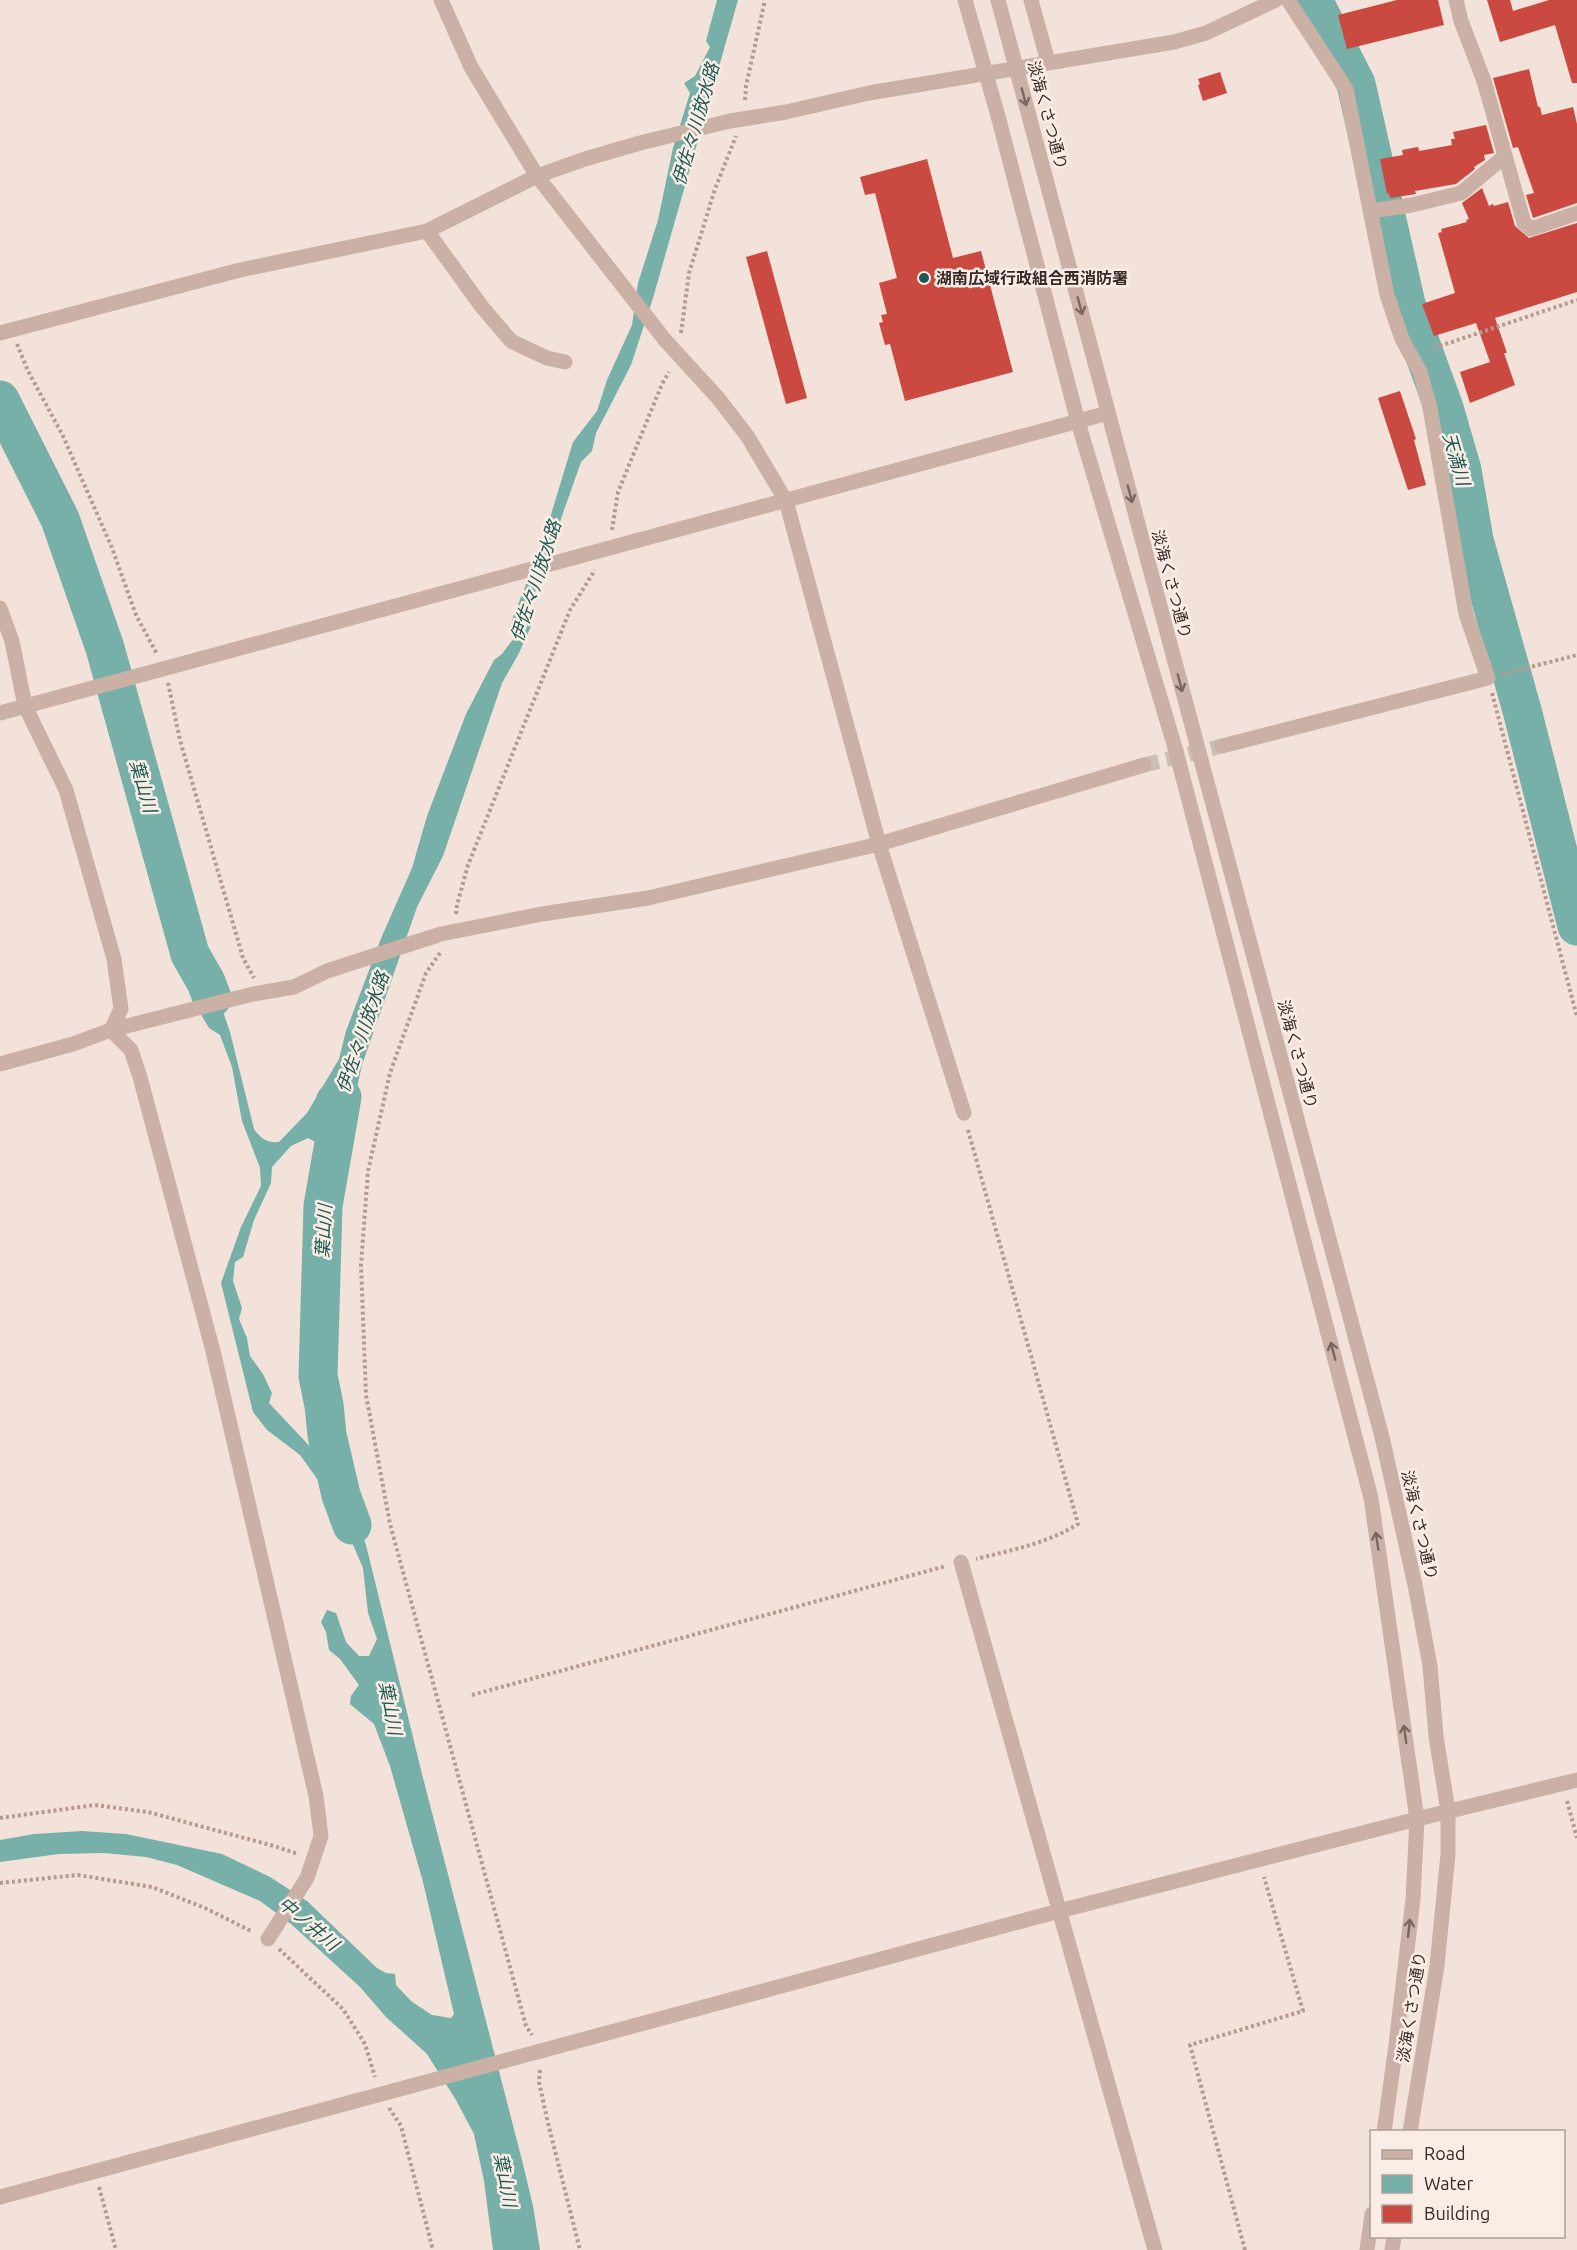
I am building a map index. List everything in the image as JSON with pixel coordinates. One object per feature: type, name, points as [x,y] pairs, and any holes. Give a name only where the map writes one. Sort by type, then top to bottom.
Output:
[{"type":"street","points":[[441,0],[471,67],[537,176],[665,340],[718,398],[748,436],[786,501],[879,844],[964,1113]]},
{"type":"street","name":"淡海くさつ通り","points":[[965,0],[1078,422],[1176,751],[1371,1498],[1417,1819],[1413,1899],[1384,2130]]},
{"type":"street","name":"淡海くさつ通り","points":[[998,0],[1382,1437],[1415,1585],[1430,1666],[1436,1736],[1448,1811],[1448,1854],[1437,1966],[1410,2130]]},
{"type":"street","points":[[1031,0],[1048,63]]},
{"type":"street","points":[[5,332],[240,270],[427,231],[537,176],[640,143],[869,93],[1173,42],[1206,33],[1276,0]]},
{"type":"street","points":[[1222,746],[1488,678],[1466,614],[1430,408],[1420,372],[1402,339],[1387,296],[1346,89],[1288,0]]},
{"type":"street","points":[[1456,0],[1461,21],[1484,81],[1524,224],[1531,229],[1577,213]]},
{"type":"street","points":[[1370,211],[1412,205],[1461,193],[1505,156]]},
{"type":"street","points":[[427,231],[482,307],[511,341],[547,358],[565,362]]},
{"type":"street","points":[[0,713],[1108,413]]},
{"type":"street","points":[[0,608],[12,640],[25,706],[66,790],[111,949],[121,1009],[111,1030]]},
{"type":"street","points":[[0,1064],[73,1044],[111,1030],[258,993],[294,987],[336,968],[448,933],[542,914],[648,898],[879,844],[1144,765]]},
{"type":"street","points":[[111,1030],[130,1050],[140,1077],[213,1351],[316,1796],[321,1836],[307,1878],[267,1939]]},
{"type":"street","points":[[961,1562],[1155,2250]]},
{"type":"street","points":[[0,2196],[535,2054],[1059,1911],[1570,1781]]},
{"type":"street","points":[[1367,2250],[1370,2223]]},
{"type":"path","points":[[580,2250],[539,2082],[535,2054],[390,1524],[366,1395],[361,1265],[368,1171],[390,1073],[426,973],[448,933],[468,865],[570,610],[609,547],[618,492],[662,384],[672,367],[682,330],[689,273],[737,120],[765,0]]},
{"type":"path","points":[[1434,348],[1577,300]]},
{"type":"path","points":[[5,332],[63,436],[112,548],[136,615],[165,668],[180,740],[243,958],[258,993]]},
{"type":"path","points":[[1577,655],[1488,678],[1577,1017]]},
{"type":"path","points":[[472,1695],[961,1562],[1024,1547],[1062,1534],[1078,1524],[964,1113]]},
{"type":"path","points":[[1570,1781],[1577,1838]]},
{"type":"path","points":[[0,1818],[95,1805],[148,1812],[274,1845],[313,1860]]},
{"type":"path","points":[[1245,2250],[1190,2045],[1303,2012],[1259,1860]]},
{"type":"path","points":[[0,1883],[78,1875],[152,1887],[205,1908],[267,1939],[343,2009],[365,2044],[400,2126],[433,2250]]},
{"type":"path","points":[[95,2172],[116,2250]]},
{"type":"water","points":[[717,0],[738,0],[653,298],[631,365],[596,433],[592,451],[581,462],[527,615],[532,624],[502,683],[443,856],[417,907],[362,1065],[345,1142],[317,1143],[308,1138],[291,1146],[272,1167],[271,1183],[254,1220],[243,1257],[235,1262],[233,1281],[242,1308],[239,1319],[247,1338],[250,1356],[263,1374],[272,1393],[269,1403],[319,1456],[329,1471],[342,1477],[348,1483],[367,1549],[533,2206],[540,2250],[493,2250],[484,2181],[474,2134],[456,2100],[427,2054],[386,2017],[360,1987],[291,1924],[260,1901],[177,1865],[146,1857],[104,1853],[59,1854],[0,1862],[0,1840],[34,1834],[82,1831],[126,1834],[222,1854],[270,1877],[307,1901],[377,1968],[386,1973],[395,1974],[396,1985],[411,2001],[432,2015],[451,2018],[454,2014],[423,1882],[390,1766],[374,1724],[350,1704],[351,1696],[359,1685],[340,1659],[329,1650],[326,1632],[321,1622],[327,1610],[336,1613],[346,1642],[359,1656],[369,1656],[377,1639],[368,1613],[363,1568],[336,1505],[300,1455],[267,1430],[253,1412],[221,1283],[241,1227],[261,1186],[260,1168],[242,1121],[232,1067],[220,1035],[209,1028],[193,1001],[191,964],[182,947],[196,953],[213,983],[230,1032],[254,1129],[265,1140],[279,1142],[307,1113],[339,1059],[346,1031],[382,936],[412,868],[427,816],[466,714],[494,660],[502,654],[517,634],[512,620],[543,541],[573,442],[597,411],[607,380],[632,325],[638,283],[658,220],[673,148],[690,93],[684,83],[695,76],[710,47],[706,41]]},
{"type":"building","points":[[1397,0],[1438,0],[1444,25],[1347,49],[1338,15]]},
{"type":"building","points":[[1487,0],[1510,0],[1513,11],[1549,0],[1577,0],[1577,83],[1572,83],[1555,25],[1500,42]]},
{"type":"building","points":[[1529,69],[1542,115],[1573,107],[1577,124],[1577,203],[1533,218],[1526,195],[1534,193],[1518,147],[1513,148],[1493,78]]},
{"type":"building","points":[[1220,72],[1227,93],[1203,101],[1198,79]]},
{"type":"building","points":[[1486,125],[1494,153],[1484,155],[1485,160],[1456,184],[1390,198],[1389,193],[1387,194],[1380,159],[1403,155],[1402,150],[1418,147],[1419,151],[1452,145],[1451,139],[1455,139],[1453,132]]},
{"type":"building","points":[[927,159],[953,258],[981,251],[1013,372],[905,401],[890,344],[885,345],[879,323],[883,322],[881,315],[887,314],[879,283],[897,278],[875,193],[865,195],[860,177]]},
{"type":"building","points":[[1482,188],[1489,206],[1508,202],[1515,226],[1529,238],[1577,223],[1577,292],[1495,318],[1515,385],[1470,403],[1460,372],[1490,362],[1476,323],[1434,336],[1422,304],[1455,293],[1438,233],[1442,232],[1441,229],[1467,222],[1466,220],[1469,219],[1462,203]]},
{"type":"building","points":[[767,251],[807,398],[786,404],[746,257]]},
{"type":"building","points":[[1400,391],[1416,439],[1414,440],[1426,485],[1408,490],[1378,398]]},
{"type":"waterway","name":"天満川","points":[[1313,0],[1356,84],[1406,304],[1444,408],[1462,470],[1474,540],[1523,714],[1577,926]]},
{"type":"waterway","name":"葉山川","points":[[0,400],[60,519],[105,648],[190,954],[212,998]]},
{"type":"waterway","name":"葉山川","points":[[335,1102],[342,1097],[323,1206],[318,1376],[327,1435],[341,1495],[352,1525]]},
{"type":"tunnel","points":[[1144,765],[1222,746]]},
{"type":"place","name":"湖南広域行政組合西消防署","points":[[924,278]]},
{"type":"water label","name":"伊佐々川放水路","points":[[695,124]]},
{"type":"water label","name":"伊佐々川放水路","points":[[535,581]]},
{"type":"water label","name":"伊佐々川放水路","points":[[362,1032]]},
{"type":"water label","name":"中ノ井川","points":[[309,1923]]}]
